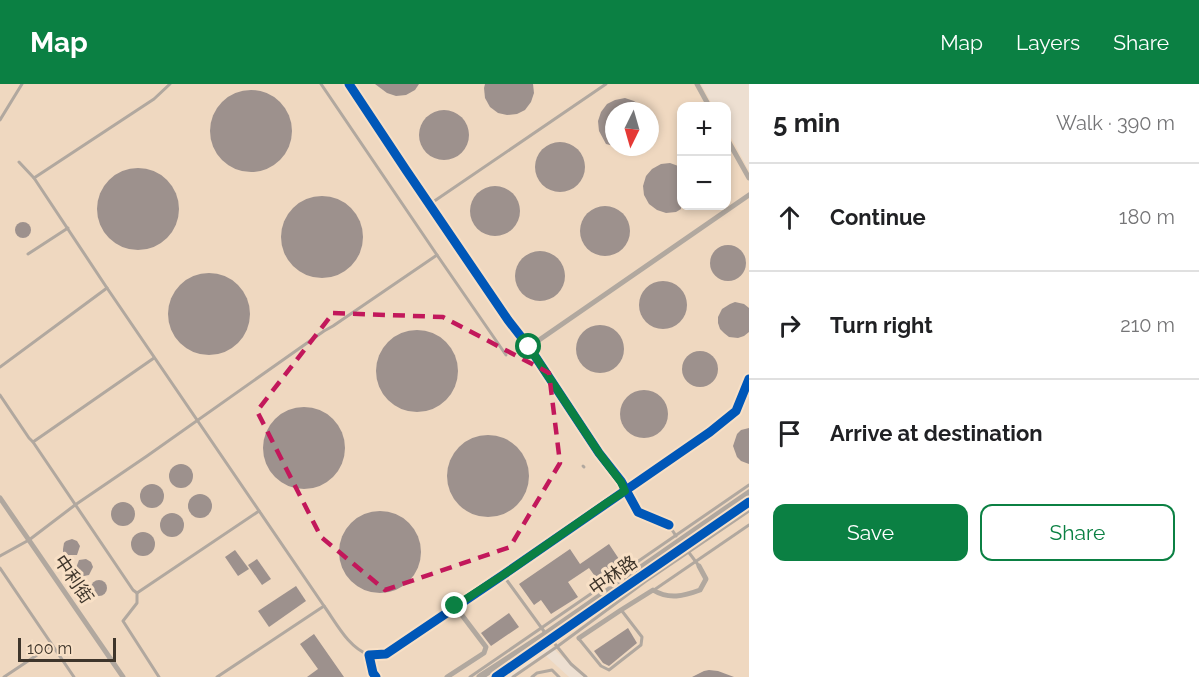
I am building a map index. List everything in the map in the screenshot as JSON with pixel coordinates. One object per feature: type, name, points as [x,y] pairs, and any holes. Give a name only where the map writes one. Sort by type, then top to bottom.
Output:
[{"type":"street","points":[[349,84],[405,170],[621,482],[638,512],[669,525]]},
{"type":"street","points":[[697,84],[708,102]]},
{"type":"street","points":[[731,146],[749,178]]},
{"type":"street","points":[[529,347],[749,195]]},
{"type":"street","points":[[372,676],[369,655],[386,654],[710,432],[736,411],[749,379]]},
{"type":"street","points":[[480,677],[749,493]]},
{"type":"street","name":"中利街","points":[[0,498],[123,677]]},
{"type":"street","name":"中林路","points":[[496,677],[547,633],[749,502]]},
{"type":"street","points":[[579,638],[653,591],[660,595],[682,596],[700,590],[705,579],[699,566]]},
{"type":"street","points":[[447,677],[484,653],[486,647],[455,606]]},
{"type":"lane","points":[[0,120],[22,84]]},
{"type":"lane","points":[[34,178],[154,99],[170,84]]},
{"type":"lane","points":[[321,84],[506,355]]},
{"type":"lane","points":[[430,204],[606,84]]},
{"type":"lane","points":[[19,162],[34,178],[324,606],[352,645],[369,655]]},
{"type":"lane","points":[[28,254],[68,228]]},
{"type":"lane","points":[[0,555],[29,540],[197,419],[437,255]]},
{"type":"lane","points":[[0,367],[107,288]]},
{"type":"lane","points":[[33,442],[154,358]]},
{"type":"lane","points":[[0,395],[137,593]]},
{"type":"lane","points":[[470,677],[547,633],[749,485]]},
{"type":"lane","points":[[137,593],[259,511]]},
{"type":"lane","points":[[513,677],[646,581],[749,511]]},
{"type":"lane","points":[[669,525],[699,566]]},
{"type":"lane","points":[[653,591],[749,525]]},
{"type":"lane","points":[[0,568],[74,677]]},
{"type":"lane","points":[[503,575],[571,664],[586,677]]},
{"type":"lane","points":[[137,593],[137,603],[123,621],[159,677]]},
{"type":"lane","points":[[219,676],[324,606]]},
{"type":"lane","points":[[579,638],[601,666],[609,670],[641,645],[642,637],[621,610]]},
{"type":"lane","points":[[4,677],[52,645]]},
{"type":"lane","points":[[532,677],[537,673],[552,670],[560,677]]},
{"type":"highlighted area","points":[[333,313],[443,317],[549,373],[560,463],[510,547],[385,590],[321,537],[257,411]]},
{"type":"shaded area","points":[[0,84],[701,84],[711,102],[677,102],[677,210],[731,210],[731,137],[749,171],[749,677],[584,677],[543,639],[486,677],[0,677]]},
{"type":"shaded area","points":[[546,656],[569,677],[513,677]]},
{"type":"building","points":[[375,84],[419,84],[415,90],[406,95],[396,96],[387,93]]},
{"type":"building","points":[[485,84],[533,84],[534,93],[525,110],[507,115],[498,113],[490,107],[485,98]]},
{"type":"building","points":[[251,90],[267,93],[280,102],[289,115],[292,131],[289,147],[280,160],[267,169],[251,172],[235,169],[222,160],[213,147],[210,131],[213,115],[222,102],[235,93]]},
{"type":"building","points":[[625,98],[635,102],[611,102]]},
{"type":"building","points":[[605,107],[605,142],[599,131],[598,121]]},
{"type":"building","points":[[444,110],[458,114],[465,121],[469,135],[465,149],[458,156],[444,160],[430,156],[423,149],[419,135],[423,121],[430,114]]},
{"type":"building","points":[[560,142],[574,146],[581,153],[585,167],[581,181],[574,188],[560,192],[546,188],[539,181],[535,167],[539,153],[546,146]]},
{"type":"building","points":[[670,163],[677,166],[677,210],[679,210],[676,212],[666,213],[657,210],[649,204],[644,195],[643,186],[646,176],[661,164]]},
{"type":"building","points":[[138,168],[154,171],[167,180],[176,193],[179,209],[176,225],[167,238],[154,247],[138,250],[122,247],[109,238],[100,225],[97,209],[100,193],[109,180],[122,171]]},
{"type":"building","points":[[495,186],[513,193],[520,211],[513,229],[495,236],[477,229],[470,211],[477,193]]},
{"type":"building","points":[[322,196],[338,199],[351,208],[360,221],[363,237],[360,253],[351,266],[338,275],[322,278],[306,275],[293,266],[284,253],[281,237],[284,221],[293,208],[306,199]]},
{"type":"building","points":[[605,206],[623,213],[630,231],[623,249],[605,256],[587,249],[580,231],[587,213]]},
{"type":"building","points":[[20,222],[26,222],[31,230],[29,236],[20,238],[15,233],[15,227]]},
{"type":"building","points":[[728,245],[741,250],[746,263],[741,276],[728,281],[715,276],[710,263],[715,250]]},
{"type":"building","points":[[540,251],[554,255],[561,262],[565,276],[561,290],[554,297],[540,301],[526,297],[519,290],[515,276],[519,262],[526,255]]},
{"type":"building","points":[[209,273],[225,276],[238,285],[247,298],[250,314],[247,330],[238,343],[225,352],[209,355],[193,352],[180,343],[171,330],[168,314],[171,298],[180,285],[193,276]]},
{"type":"building","points":[[658,281],[668,281],[680,288],[687,300],[687,310],[680,322],[668,329],[658,329],[643,318],[639,310],[639,300],[650,285]]},
{"type":"building","points":[[735,302],[749,308],[749,332],[738,338],[729,337],[720,329],[718,323],[722,309]]},
{"type":"building","points":[[595,325],[605,325],[617,332],[624,344],[624,354],[617,366],[605,373],[595,373],[580,362],[576,354],[576,344],[587,329]]},
{"type":"building","points":[[417,330],[433,333],[446,342],[455,355],[458,371],[455,387],[446,400],[433,409],[417,412],[401,409],[388,400],[379,387],[376,371],[379,355],[388,342],[401,333]]},
{"type":"building","points":[[700,351],[713,356],[718,369],[713,382],[700,387],[687,382],[682,369],[687,356]]},
{"type":"building","points":[[639,390],[649,390],[661,397],[668,409],[668,419],[661,431],[649,438],[639,438],[624,427],[620,419],[620,409],[631,394]]},
{"type":"building","points":[[304,407],[320,410],[333,419],[342,432],[345,448],[342,464],[333,477],[320,486],[304,489],[288,486],[275,477],[266,464],[263,448],[266,432],[275,419],[288,410]]},
{"type":"building","points":[[749,428],[749,464],[737,457],[733,446],[737,434]]},
{"type":"building","points":[[488,435],[504,438],[517,447],[526,460],[529,476],[526,492],[517,505],[504,514],[488,517],[472,514],[459,505],[450,492],[447,476],[450,460],[459,447],[472,438]]},
{"type":"building","points":[[181,464],[189,468],[193,476],[189,484],[181,488],[173,484],[169,476],[173,468]]},
{"type":"building","points":[[152,484],[160,488],[164,496],[160,504],[152,508],[144,504],[140,496],[144,488]]},
{"type":"building","points":[[200,494],[208,498],[212,506],[208,514],[200,518],[192,514],[188,506],[192,498]]},
{"type":"building","points":[[123,502],[131,506],[135,514],[131,522],[123,526],[115,522],[111,514],[115,506]]},
{"type":"building","points":[[380,511],[396,514],[409,523],[418,536],[421,552],[418,568],[409,581],[396,590],[380,593],[364,590],[351,581],[342,568],[339,552],[342,536],[351,523],[364,514]]},
{"type":"building","points":[[172,513],[180,517],[184,525],[180,533],[172,537],[164,533],[160,525],[164,517]]},
{"type":"building","points":[[143,532],[151,536],[155,544],[151,552],[143,556],[135,552],[131,544],[135,536]]},
{"type":"building","points":[[72,539],[80,546],[77,555],[68,555],[63,552],[64,543]]},
{"type":"building","points":[[609,544],[621,562],[597,579],[589,568],[568,582],[578,597],[551,614],[541,600],[534,605],[519,584],[570,549],[580,564]]},
{"type":"building","points":[[235,550],[249,569],[238,576],[225,557]]},
{"type":"building","points":[[86,559],[93,567],[89,575],[84,576],[78,573],[76,568],[79,560]]},
{"type":"building","points":[[257,559],[271,579],[262,585],[248,565]]},
{"type":"building","points":[[96,580],[102,580],[107,588],[105,594],[96,596],[91,591],[91,585]]},
{"type":"building","points":[[296,586],[306,601],[269,627],[258,611]]},
{"type":"building","points":[[509,613],[519,627],[491,646],[481,633]]},
{"type":"building","points":[[628,628],[637,643],[609,666],[603,663],[594,651]]},
{"type":"building","points":[[314,634],[344,677],[307,677],[318,669],[300,644]]},
{"type":"building","points":[[709,670],[718,671],[734,677],[692,677]]},
{"type":"cycle path","points":[[349,84],[599,453],[621,481],[638,512],[669,525]]},
{"type":"cycle path","points":[[376,677],[369,655],[386,654],[710,432],[736,411],[749,379]]},
{"type":"cycle path","points":[[496,677],[749,502]]},
{"type":"route","points":[[455,606],[625,491],[529,347]]}]
